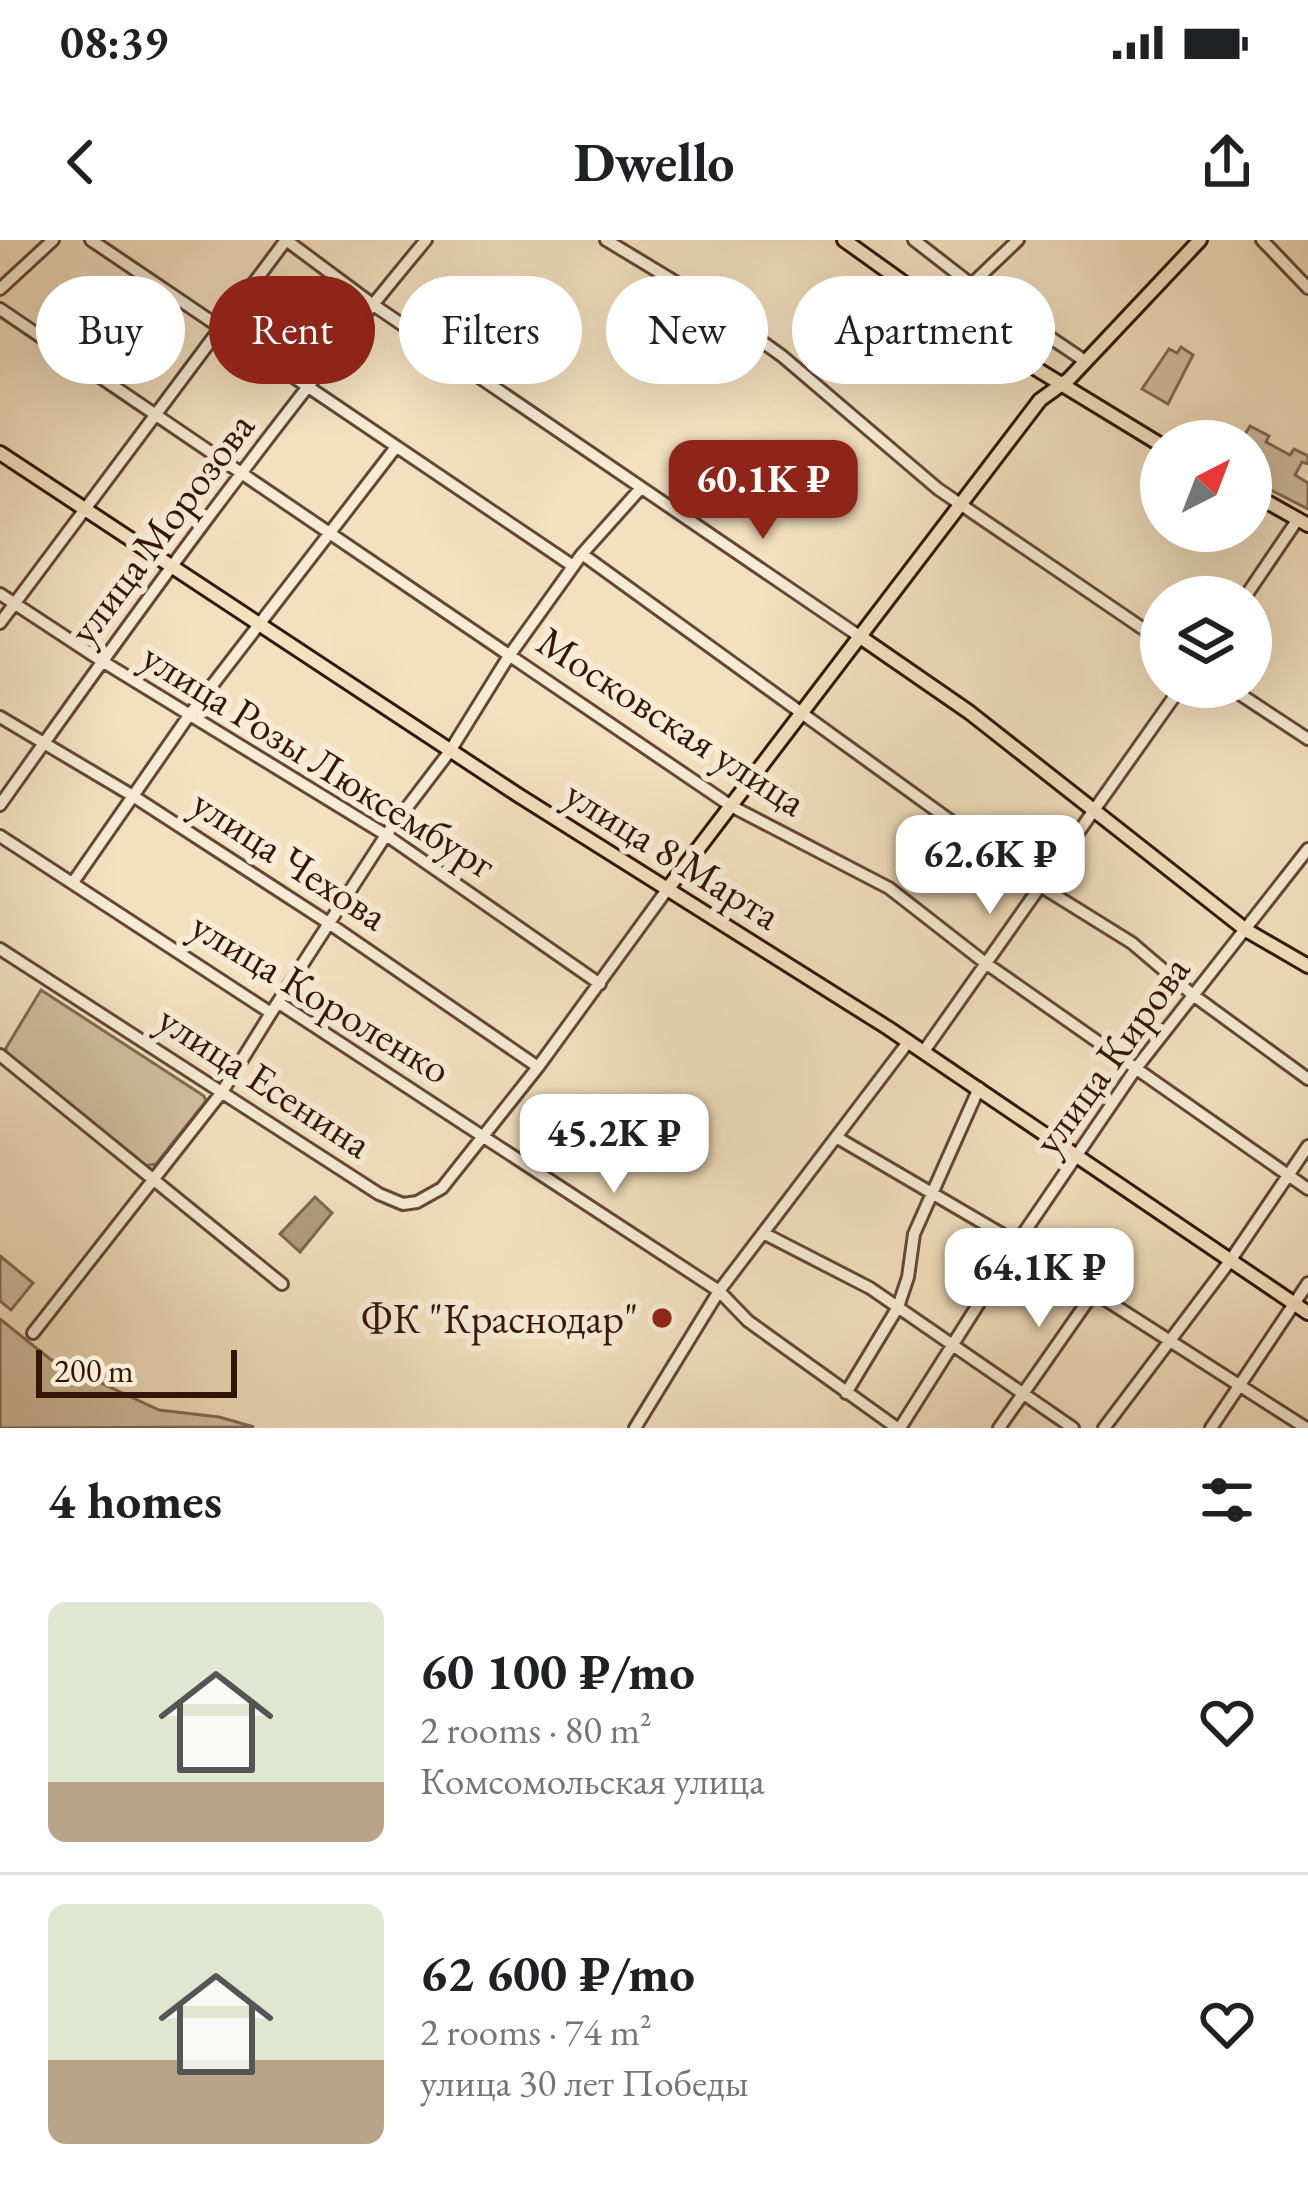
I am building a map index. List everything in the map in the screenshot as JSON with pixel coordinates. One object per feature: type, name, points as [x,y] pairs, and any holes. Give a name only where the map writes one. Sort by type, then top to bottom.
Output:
[{"type":"main road","points":[[844,240],[894,276]]},
{"type":"main road","points":[[669,887],[1040,400],[1085,361],[1200,240]]},
{"type":"main road","points":[[1055,383],[1140,433]]},
{"type":"main road","name":"улица 8 Марта","points":[[0,453],[450,751],[909,1041],[1308,1313]]},
{"type":"main road","points":[[1272,505],[1303,522]]},
{"type":"main road","points":[[860,635],[1094,808],[1246,930],[1308,966]]},
{"type":"street","points":[[0,289],[52,240]]},
{"type":"street","points":[[91,240],[209,322]]},
{"type":"street","points":[[258,276],[286,240],[334,276]]},
{"type":"street","name":"улица Морозова","points":[[375,300],[426,240]]},
{"type":"street","points":[[605,240],[697,295],[782,356],[938,489],[1140,626]]},
{"type":"street","points":[[914,240],[960,276]]},
{"type":"street","points":[[980,276],[1018,240]]},
{"type":"street","points":[[1262,240],[1308,288]]},
{"type":"street","points":[[375,306],[860,635]]},
{"type":"street","name":"Московская улица","points":[[0,309],[731,806],[889,888],[984,962],[1308,1190]]},
{"type":"street","points":[[0,623],[209,340]]},
{"type":"street","points":[[1055,341],[1085,361]]},
{"type":"street","points":[[298,384],[573,566]]},
{"type":"street","name":"улица Морозова","points":[[0,805],[312,384]]},
{"type":"street","points":[[74,881],[190,714],[396,447]]},
{"type":"street","points":[[33,1333],[222,1092],[327,922],[450,751],[509,656],[581,554],[641,488]]},
{"type":"street","points":[[1261,576],[1303,522]]},
{"type":"street","points":[[581,554],[1042,887],[1132,944],[1193,995],[1308,1078]]},
{"type":"street","name":"улица Розы Люксембург","points":[[0,594],[102,662],[386,835],[600,984]]},
{"type":"street","points":[[924,1051],[1166,708]]},
{"type":"street","points":[[1261,708],[1308,739]]},
{"type":"street","name":"улица Чехова","points":[[0,717],[133,796],[327,922],[538,1067]]},
{"type":"street","name":"улица Короленко","points":[[0,836],[485,1136],[719,1291],[748,1321],[899,1428]]},
{"type":"street","name":"улица Кирова","points":[[899,1428],[1137,1067],[1308,849]]},
{"type":"street","name":"улица Есенина","points":[[0,949],[379,1194],[403,1204],[432,1196],[485,1136],[669,887]]},
{"type":"street","points":[[635,1428],[719,1291],[909,1041]]},
{"type":"street","points":[[0,1055],[283,1284]]},
{"type":"street","points":[[846,1393],[898,1307],[914,1234],[979,1088]]},
{"type":"street","points":[[836,1137],[1017,1243],[1306,1428]]},
{"type":"street","points":[[1104,1428],[1172,1342],[1308,1146]]},
{"type":"street","points":[[763,1233],[870,1288],[1073,1428]]},
{"type":"street","points":[[1211,1428],[1308,1283]]},
{"type":"street","points":[[999,1428],[1094,1292]]},
{"type":"shaded area","points":[[1181,347],[1193,355],[1168,404],[1142,389],[1169,349],[1177,353]]},
{"type":"shaded area","points":[[1272,445],[1290,455],[1294,449],[1308,456],[1308,464],[1302,462],[1295,475],[1308,483],[1308,509],[1272,491]]},
{"type":"shaded area","points":[[41,990],[204,1096],[206,1101],[156,1164],[144,1166],[6,1055]]},
{"type":"shaded area","points":[[315,1197],[332,1213],[300,1252],[280,1234]]},
{"type":"shaded area","points":[[0,1256],[33,1283],[11,1310],[0,1301]]},
{"type":"shaded area","points":[[0,1319],[50,1359],[159,1410],[219,1417],[254,1427],[0,1428]]},
{"type":"place","name":"ФК \"Краснодар\"","points":[[662,1318]]}]
